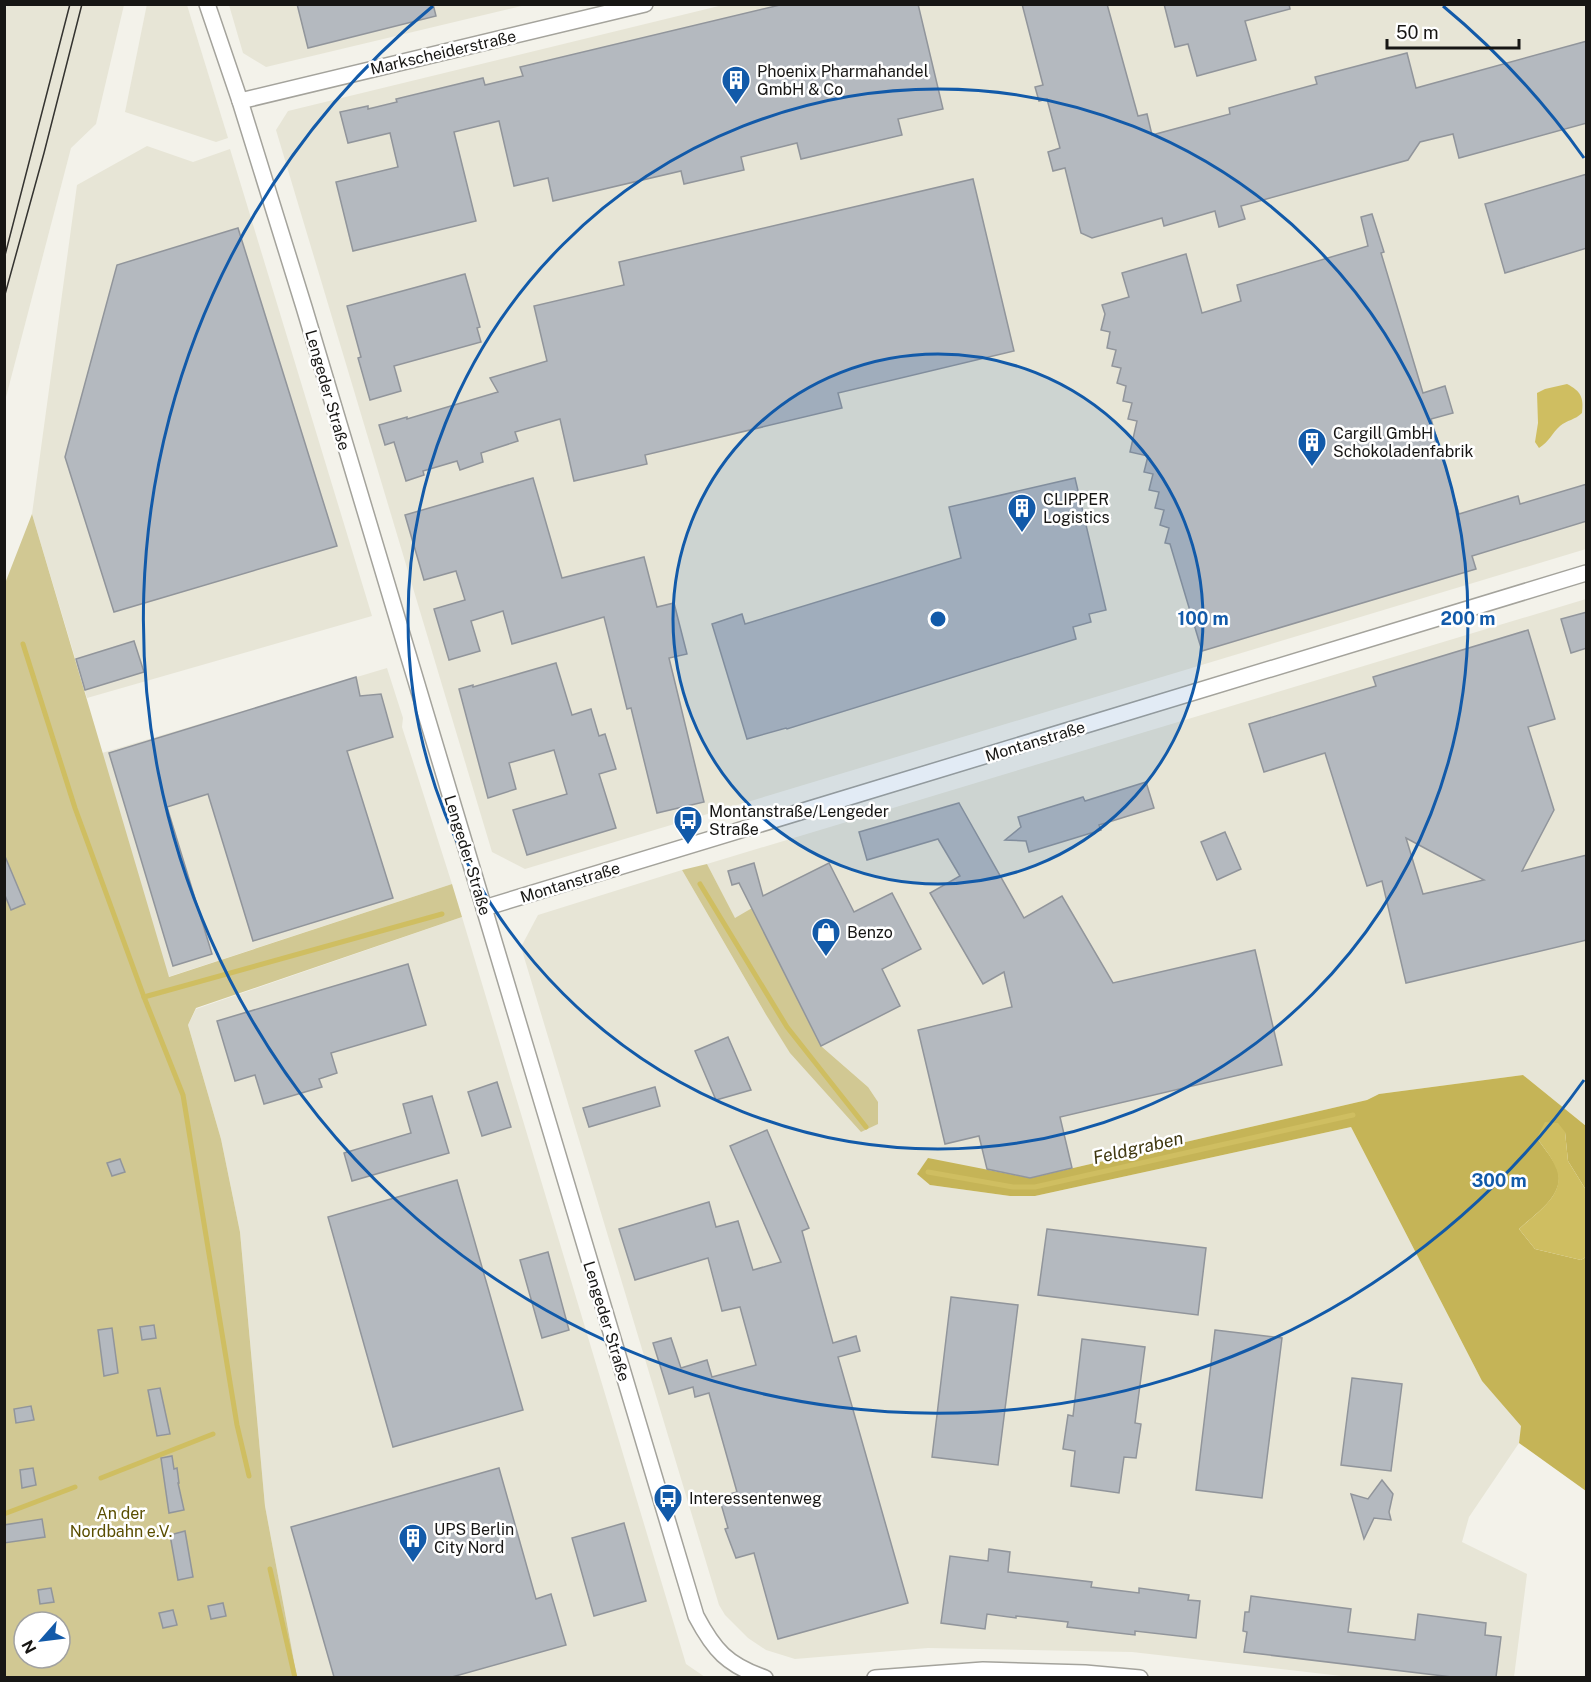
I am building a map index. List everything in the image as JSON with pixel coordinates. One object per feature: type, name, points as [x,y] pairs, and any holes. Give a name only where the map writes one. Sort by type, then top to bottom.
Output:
[{"type":"street","name":"Lengeder Straße","points":[[207,4],[240,101],[696,1616],[710,1642],[729,1661],[750,1673],[765,1677]]},
{"type":"street","name":"Markscheiderstraße","points":[[240,101],[645,4]]},
{"type":"street","name":"Montanstraße","points":[[484,908],[1587,573]]},
{"type":"street","points":[[875,1677],[983,1670],[1140,1677]]},
{"type":"shaded area","points":[[147,4],[187,5],[228,138],[216,142],[125,112]]},
{"type":"shaded area","points":[[7,5],[124,5],[96,124],[71,148],[5,401],[4,17]]},
{"type":"shaded area","points":[[229,5],[526,5],[266,67],[243,53]]},
{"type":"shaded area","points":[[723,5],[1586,5],[1586,549],[525,869],[492,852],[276,130],[288,111]]},
{"type":"shaded area","points":[[147,146],[193,162],[230,149],[372,616],[87,698],[32,514],[77,185]]},
{"type":"shaded area","points":[[1567,384],[1576,389],[1580,396],[1582,413],[1560,426],[1539,448],[1535,442],[1538,423],[1537,393]]},
{"type":"shaded area","points":[[1586,599],[1586,1126],[1523,1075],[1379,1094],[1367,1100],[1030,1178],[930,1185],[1010,1196],[1035,1196],[1351,1127],[1482,1381],[1522,1426],[1519,1443],[1469,1517],[1462,1542],[1527,1574],[1514,1677],[1350,1677],[1132,1652],[928,1648],[795,1659],[766,1650],[748,1638],[725,1615],[719,1605],[521,947],[538,915],[682,870],[765,1013],[868,1087],[821,1046],[752,908],[735,919],[707,864]]},
{"type":"shaded area","points":[[387,668],[403,718],[402,727],[452,884],[168,977],[102,753]]},
{"type":"shaded area","points":[[462,917],[686,1664],[705,1677],[297,1677],[265,1506],[240,1232],[221,1139],[188,1025],[196,1009]]},
{"type":"shaded area","points":[[1523,1075],[1586,1126],[1586,1190],[1568,1161],[1565,1132],[1537,1138],[1556,1166],[1559,1176],[1558,1185],[1549,1202],[1519,1229],[1535,1249],[1581,1260],[1586,1257],[1586,1491],[1519,1443],[1521,1426],[1482,1381],[1351,1127],[1035,1196],[1010,1196],[930,1185],[917,1174],[928,1158],[1030,1178],[1367,1100],[1379,1094]]},
{"type":"shaded area","points":[[1545,1122],[1558,1123],[1565,1132],[1568,1161],[1586,1190],[1586,1257],[1581,1260],[1535,1249],[1519,1229],[1549,1202],[1558,1185],[1555,1166],[1537,1138]]},
{"type":"green space","name":"An der Nordbahn e.V.","points":[[32,514],[169,977],[452,884],[462,917],[196,1008],[188,1025],[221,1139],[240,1232],[265,1506],[297,1677],[5,1677],[4,586]]},
{"type":"green space","points":[[707,864],[735,918],[752,908],[821,1046],[868,1087],[878,1102],[878,1124],[861,1132],[790,1053],[682,870]]},
{"type":"building","points":[[297,4],[433,4],[436,16],[308,48]]},
{"type":"building","name":"Phoenix Pharmahandel GmbH & Co","points":[[784,4],[918,4],[943,109],[898,119],[902,135],[801,159],[797,143],[741,157],[744,170],[684,184],[681,171],[553,201],[548,178],[514,186],[499,121],[454,132],[476,221],[353,251],[336,182],[398,167],[390,133],[348,143],[340,112],[368,106],[368,109],[397,102],[396,99],[483,78],[485,85],[523,76],[520,67]]},
{"type":"building","points":[[1022,4],[1107,4],[1138,116],[1147,114],[1152,135],[1230,114],[1229,108],[1317,84],[1315,77],[1407,53],[1416,88],[1587,41],[1587,123],[1459,158],[1453,134],[1420,142],[1408,160],[1241,206],[1245,219],[1219,227],[1215,211],[1164,226],[1162,218],[1092,238],[1081,233],[1065,168],[1053,171],[1048,152],[1060,148],[1047,99],[1039,101],[1035,87],[1043,85]]},
{"type":"building","points":[[1164,4],[1289,4],[1290,9],[1245,21],[1256,60],[1197,76],[1188,44],[1175,47]]},
{"type":"building","points":[[1587,174],[1587,248],[1505,273],[1485,204]]},
{"type":"building","points":[[973,179],[1014,351],[838,393],[842,408],[645,455],[647,464],[574,481],[560,419],[515,432],[518,441],[481,453],[483,462],[460,470],[457,461],[423,471],[424,475],[406,481],[394,442],[385,445],[379,425],[498,392],[490,378],[547,361],[534,306],[624,285],[619,262]]},
{"type":"building","points":[[1372,214],[1384,252],[1381,253],[1423,393],[1445,386],[1453,413],[1431,419],[1459,514],[1518,496],[1520,504],[1587,484],[1587,521],[1472,556],[1476,569],[1202,651],[1170,544],[1165,543],[1169,528],[1160,525],[1164,510],[1155,508],[1159,492],[1149,490],[1153,474],[1144,472],[1148,456],[1130,452],[1137,421],[1128,419],[1132,403],[1123,401],[1126,386],[1117,383],[1121,368],[1112,366],[1116,350],[1107,348],[1110,332],[1101,330],[1105,314],[1102,305],[1129,297],[1122,273],[1186,254],[1202,313],[1241,301],[1237,285],[1368,246],[1361,217]]},
{"type":"building","points":[[238,228],[337,546],[114,612],[65,457],[117,265]]},
{"type":"building","points":[[465,274],[480,327],[477,328],[481,342],[394,366],[401,391],[370,400],[347,306]]},
{"type":"building","points":[[533,478],[562,578],[644,557],[657,607],[674,603],[687,654],[669,658],[704,802],[657,813],[631,708],[627,709],[604,617],[512,644],[503,611],[471,621],[480,651],[449,660],[434,609],[465,600],[456,571],[424,580],[405,515]]},
{"type":"building","points":[[1075,478],[1106,610],[1089,614],[1091,622],[1073,627],[1076,639],[787,729],[747,739],[712,624],[742,614],[745,624],[961,558],[949,507]]},
{"type":"building","points":[[1587,612],[1587,648],[1571,653],[1561,619]]},
{"type":"building","points":[[1528,630],[1555,719],[1528,727],[1554,810],[1522,871],[1587,855],[1587,940],[1406,983],[1382,881],[1367,886],[1325,753],[1264,772],[1249,724],[1376,686],[1373,677]],"holes":[[[1406,838],[1484,880],[1423,894]]]},
{"type":"building","points":[[134,641],[144,672],[85,690],[76,659]]},
{"type":"building","points":[[556,663],[572,715],[591,709],[599,736],[605,734],[616,769],[599,774],[616,828],[527,855],[513,810],[567,794],[554,750],[509,763],[516,789],[488,798],[459,689]]},
{"type":"building","points":[[356,677],[360,696],[381,694],[393,737],[347,751],[393,898],[253,941],[208,794],[167,807],[212,954],[173,966],[109,753]]},
{"type":"building","points":[[1146,782],[1154,808],[1099,825],[1101,830],[1029,852],[1026,841],[1005,840],[1021,827],[1018,817],[1083,797],[1085,801]]},
{"type":"building","points":[[959,803],[1024,918],[1062,896],[1113,983],[1255,950],[1282,1065],[1060,1117],[1072,1168],[1030,1178],[987,1169],[979,1136],[945,1144],[918,1030],[1012,1007],[1004,972],[983,984],[930,893],[960,876],[938,839],[867,860],[859,832]]},
{"type":"building","points":[[1225,832],[1241,869],[1217,880],[1201,842]]},
{"type":"building","points":[[4,854],[25,904],[11,910],[4,893]]},
{"type":"building","name":"Benzo","points":[[754,863],[763,896],[829,863],[854,912],[892,893],[921,949],[882,969],[900,1006],[821,1046],[739,883],[732,885],[728,871]]},
{"type":"building","points":[[408,964],[426,1025],[331,1053],[337,1073],[319,1079],[322,1087],[264,1104],[255,1075],[235,1081],[217,1021]]},
{"type":"building","points":[[728,1037],[751,1090],[716,1100],[695,1051]]},
{"type":"building","points":[[497,1082],[511,1127],[482,1136],[468,1092]]},
{"type":"building","points":[[655,1087],[660,1106],[589,1127],[583,1108]]},
{"type":"building","points":[[432,1096],[449,1153],[352,1181],[344,1153],[411,1133],[403,1104]]},
{"type":"building","points":[[767,1130],[809,1228],[802,1231],[833,1343],[856,1336],[860,1351],[838,1357],[908,1603],[778,1639],[754,1553],[736,1558],[725,1529],[728,1528],[719,1497],[737,1492],[709,1393],[695,1397],[693,1387],[669,1394],[653,1343],[671,1338],[681,1368],[707,1360],[712,1377],[756,1365],[740,1307],[722,1311],[708,1258],[635,1280],[619,1229],[709,1202],[716,1227],[738,1221],[753,1270],[781,1262],[730,1146]]},
{"type":"building","points":[[120,1159],[125,1172],[112,1176],[107,1163]]},
{"type":"building","points":[[457,1180],[523,1410],[393,1447],[328,1217]]},
{"type":"building","points":[[1047,1229],[1206,1248],[1198,1315],[1038,1295]]},
{"type":"building","points":[[548,1252],[569,1330],[542,1338],[520,1260]]},
{"type":"building","points":[[951,1297],[1018,1305],[998,1465],[932,1457]]},
{"type":"building","points":[[154,1325],[156,1338],[142,1340],[140,1327]]},
{"type":"building","points":[[112,1328],[118,1373],[104,1376],[98,1330]]},
{"type":"building","points":[[1215,1330],[1282,1338],[1262,1498],[1196,1490]]},
{"type":"building","points":[[1082,1339],[1145,1347],[1135,1423],[1141,1424],[1136,1458],[1124,1457],[1119,1493],[1071,1486],[1075,1451],[1063,1449],[1068,1415],[1073,1416]]},
{"type":"building","points":[[1352,1378],[1402,1384],[1391,1471],[1341,1465]]},
{"type":"building","points":[[160,1388],[170,1434],[157,1436],[148,1390]]},
{"type":"building","points":[[31,1406],[34,1420],[16,1423],[14,1409]]},
{"type":"building","points":[[172,1456],[174,1469],[177,1468],[184,1510],[169,1513],[161,1458]]},
{"type":"building","points":[[33,1468],[36,1485],[22,1488],[20,1470]]},
{"type":"building","name":"UPS Berlin City Nord","points":[[499,1468],[536,1599],[551,1594],[566,1645],[452,1677],[334,1677],[291,1527]]},
{"type":"building","points":[[1382,1480],[1393,1494],[1389,1512],[1391,1520],[1374,1518],[1364,1539],[1351,1494],[1368,1499]]},
{"type":"building","points":[[42,1519],[45,1537],[4,1543],[4,1525]]},
{"type":"building","points":[[624,1523],[646,1601],[594,1616],[572,1538]]},
{"type":"building","points":[[185,1531],[193,1577],[178,1580],[170,1535]]},
{"type":"building","points":[[989,1549],[1010,1552],[1008,1572],[1092,1582],[1091,1587],[1139,1593],[1139,1588],[1189,1595],[1188,1600],[1200,1601],[1196,1638],[1135,1631],[1135,1635],[1067,1627],[1068,1622],[987,1614],[985,1629],[941,1623],[950,1556],[988,1561]]},
{"type":"building","points":[[51,1588],[54,1602],[40,1604],[38,1590]]},
{"type":"building","points":[[1251,1596],[1351,1609],[1348,1632],[1415,1640],[1418,1614],[1486,1623],[1485,1635],[1501,1637],[1496,1677],[1452,1677],[1244,1652],[1247,1632],[1243,1631],[1245,1612],[1249,1612]]},
{"type":"building","points":[[223,1603],[226,1616],[211,1619],[208,1606]]},
{"type":"building","points":[[173,1610],[177,1625],[163,1628],[159,1613]]},
{"type":"waterway","points":[[23,644],[75,808],[144,997],[183,1095],[237,1425],[249,1476]]},
{"type":"waterway","name":"Feldgraben","points":[[700,884],[787,1027],[866,1127]]},
{"type":"waterway","points":[[144,997],[442,914]]},
{"type":"waterway","name":"Feldgraben","points":[[928,1172],[1013,1187],[1035,1187],[1353,1115]]},
{"type":"waterway","points":[[101,1478],[213,1434]]},
{"type":"waterway","points":[[4,1514],[75,1487]]},
{"type":"waterway","points":[[270,1569],[295,1678]]},
{"type":"tram line","points":[[4,259],[70,4]]},
{"type":"tram line","points":[[4,298],[82,4]]},
{"type":"place","name":"Phoenix Pharmahandel GmbH & Co","points":[[736,106]]},
{"type":"place","name":"Cargill GmbH Schokoladenfabrik","points":[[1312,468]]},
{"type":"place","name":"CLIPPER Logistics","points":[[1022,534]]},
{"type":"place","name":"Montanstraße/Lengeder Straße","points":[[688,846]]},
{"type":"place","name":"Benzo","points":[[826,958]]},
{"type":"place","name":"Interessentenweg","points":[[668,1524]]},
{"type":"place","name":"UPS Berlin City Nord","points":[[413,1564]]}]
